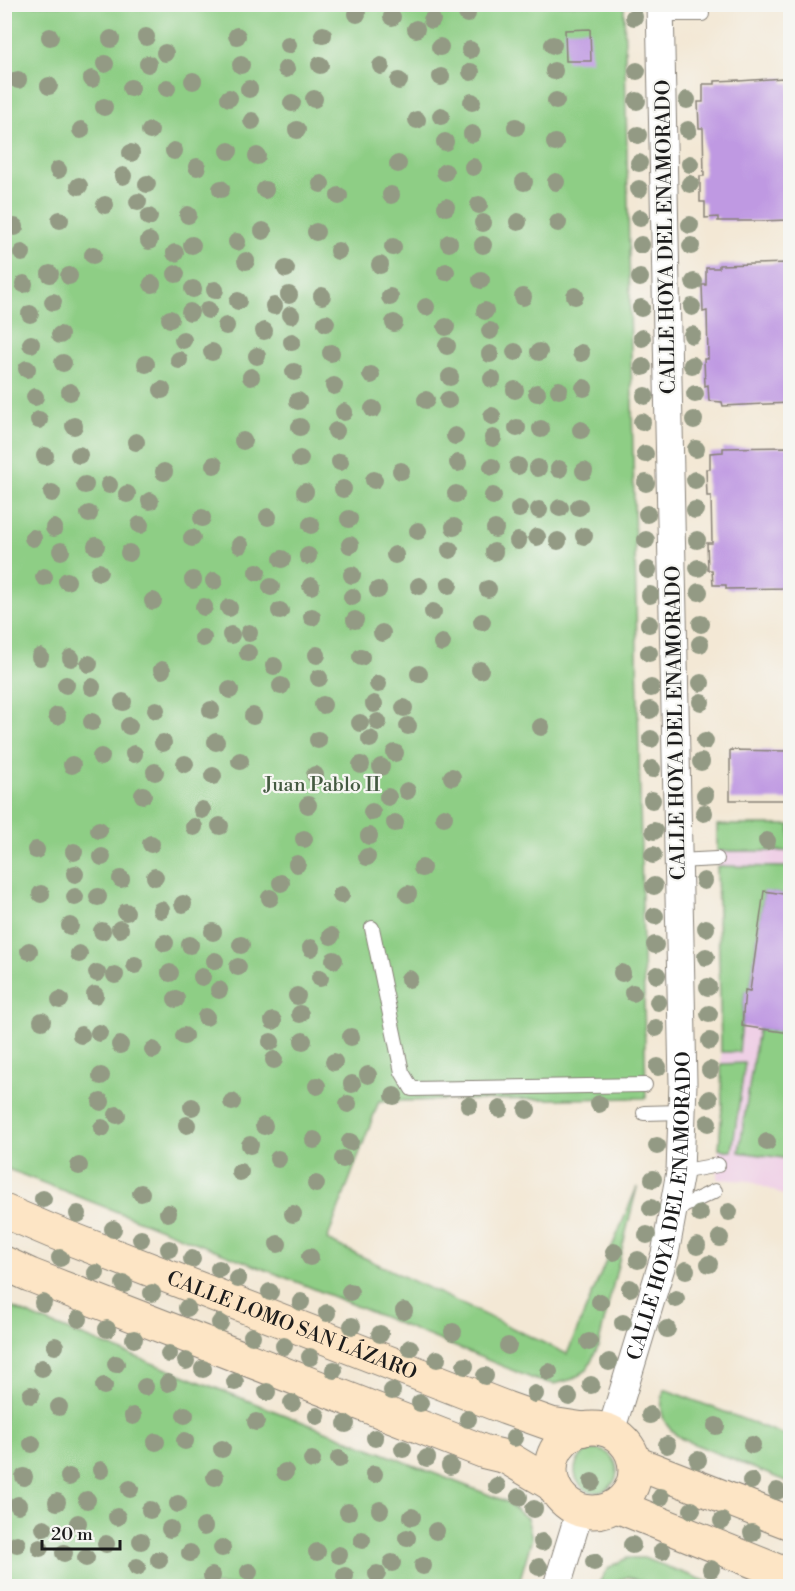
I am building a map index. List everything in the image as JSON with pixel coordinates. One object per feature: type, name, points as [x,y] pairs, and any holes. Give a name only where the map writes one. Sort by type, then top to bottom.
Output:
[{"type":"street","name":"CALLE HOYA DEL ENAMORADO","points":[[597,1430],[665,1254],[680,1172],[683,1083],[660,9]]},
{"type":"street","name":"CALLE LOMO SAN LÁZARO","points":[[4,1211],[506,1408],[551,1424],[597,1430]]},
{"type":"street","points":[[4,1263],[485,1452],[506,1457],[554,1485]]},
{"type":"street","points":[[597,1430],[623,1439],[636,1463],[635,1479],[628,1494],[617,1506],[592,1513],[568,1504],[560,1496],[554,1485],[551,1471],[553,1456],[560,1444],[571,1434],[597,1430]]},
{"type":"street","points":[[636,1463],[790,1523]]},
{"type":"street","points":[[617,1506],[790,1576]]},
{"type":"street","points":[[557,1587],[580,1510]]},
{"type":"lane","points":[[660,9],[702,14]]},
{"type":"lane","points":[[678,861],[717,859]]},
{"type":"lane","points":[[372,928],[402,1072],[412,1089],[645,1085]]},
{"type":"lane","points":[[644,1113],[682,1112]]},
{"type":"lane","points":[[680,1172],[718,1165]]},
{"type":"lane","points":[[673,1211],[715,1191]]},
{"type":"shaded area","points":[[717,825],[790,825],[790,1198],[750,1181],[717,1179],[722,1107]]},
{"type":"green space","name":"Juan Pablo II","points":[[4,5],[624,5],[646,1098],[379,1101],[327,1240],[567,1354],[637,1187],[598,1347],[587,1370],[573,1379],[555,1384],[536,1380],[307,1286],[5,1168]]},
{"type":"green space","points":[[717,825],[790,825],[790,851],[717,851]]},
{"type":"green space","points":[[717,866],[790,867],[790,895],[764,892],[750,991],[745,991],[739,1052],[721,1052]]},
{"type":"green space","points":[[758,1029],[790,1033],[790,1159],[739,1152]]},
{"type":"green space","points":[[745,1063],[732,1151],[719,1149],[722,1107],[721,1064]]},
{"type":"green space","points":[[4,1304],[505,1501],[527,1518],[532,1538],[518,1586],[5,1586]]},
{"type":"green space","points":[[664,1389],[790,1437],[790,1483],[682,1439],[675,1434],[663,1418],[661,1405]]},
{"type":"green space","points":[[596,1450],[611,1456],[617,1471],[611,1486],[596,1492],[581,1486],[575,1471],[581,1456]]},
{"type":"green space","points":[[628,1558],[644,1558],[719,1586],[657,1586],[628,1577],[609,1586],[598,1586],[609,1568]]},
{"type":"building","points":[[590,29],[591,61],[566,61],[565,30]]},
{"type":"building","points":[[783,78],[784,83],[790,83],[790,216],[786,216],[787,220],[761,221],[718,221],[718,217],[705,218],[705,202],[700,202],[700,176],[704,176],[703,128],[699,128],[698,102],[703,102],[703,84],[715,84],[715,81]]},
{"type":"building","points":[[788,263],[790,267],[790,403],[723,406],[722,402],[709,401],[708,385],[705,386],[704,359],[708,359],[707,311],[703,312],[702,285],[706,285],[706,268],[719,268],[719,265]]},
{"type":"building","points":[[790,447],[790,588],[726,589],[726,585],[713,585],[712,570],[708,570],[707,543],[712,543],[711,496],[707,496],[706,469],[710,469],[710,453],[723,452],[723,448]]},
{"type":"building","points":[[730,750],[790,751],[790,800],[730,800]]},
{"type":"building","points":[[764,891],[790,895],[790,1033],[742,1026],[745,990],[750,991]]}]
